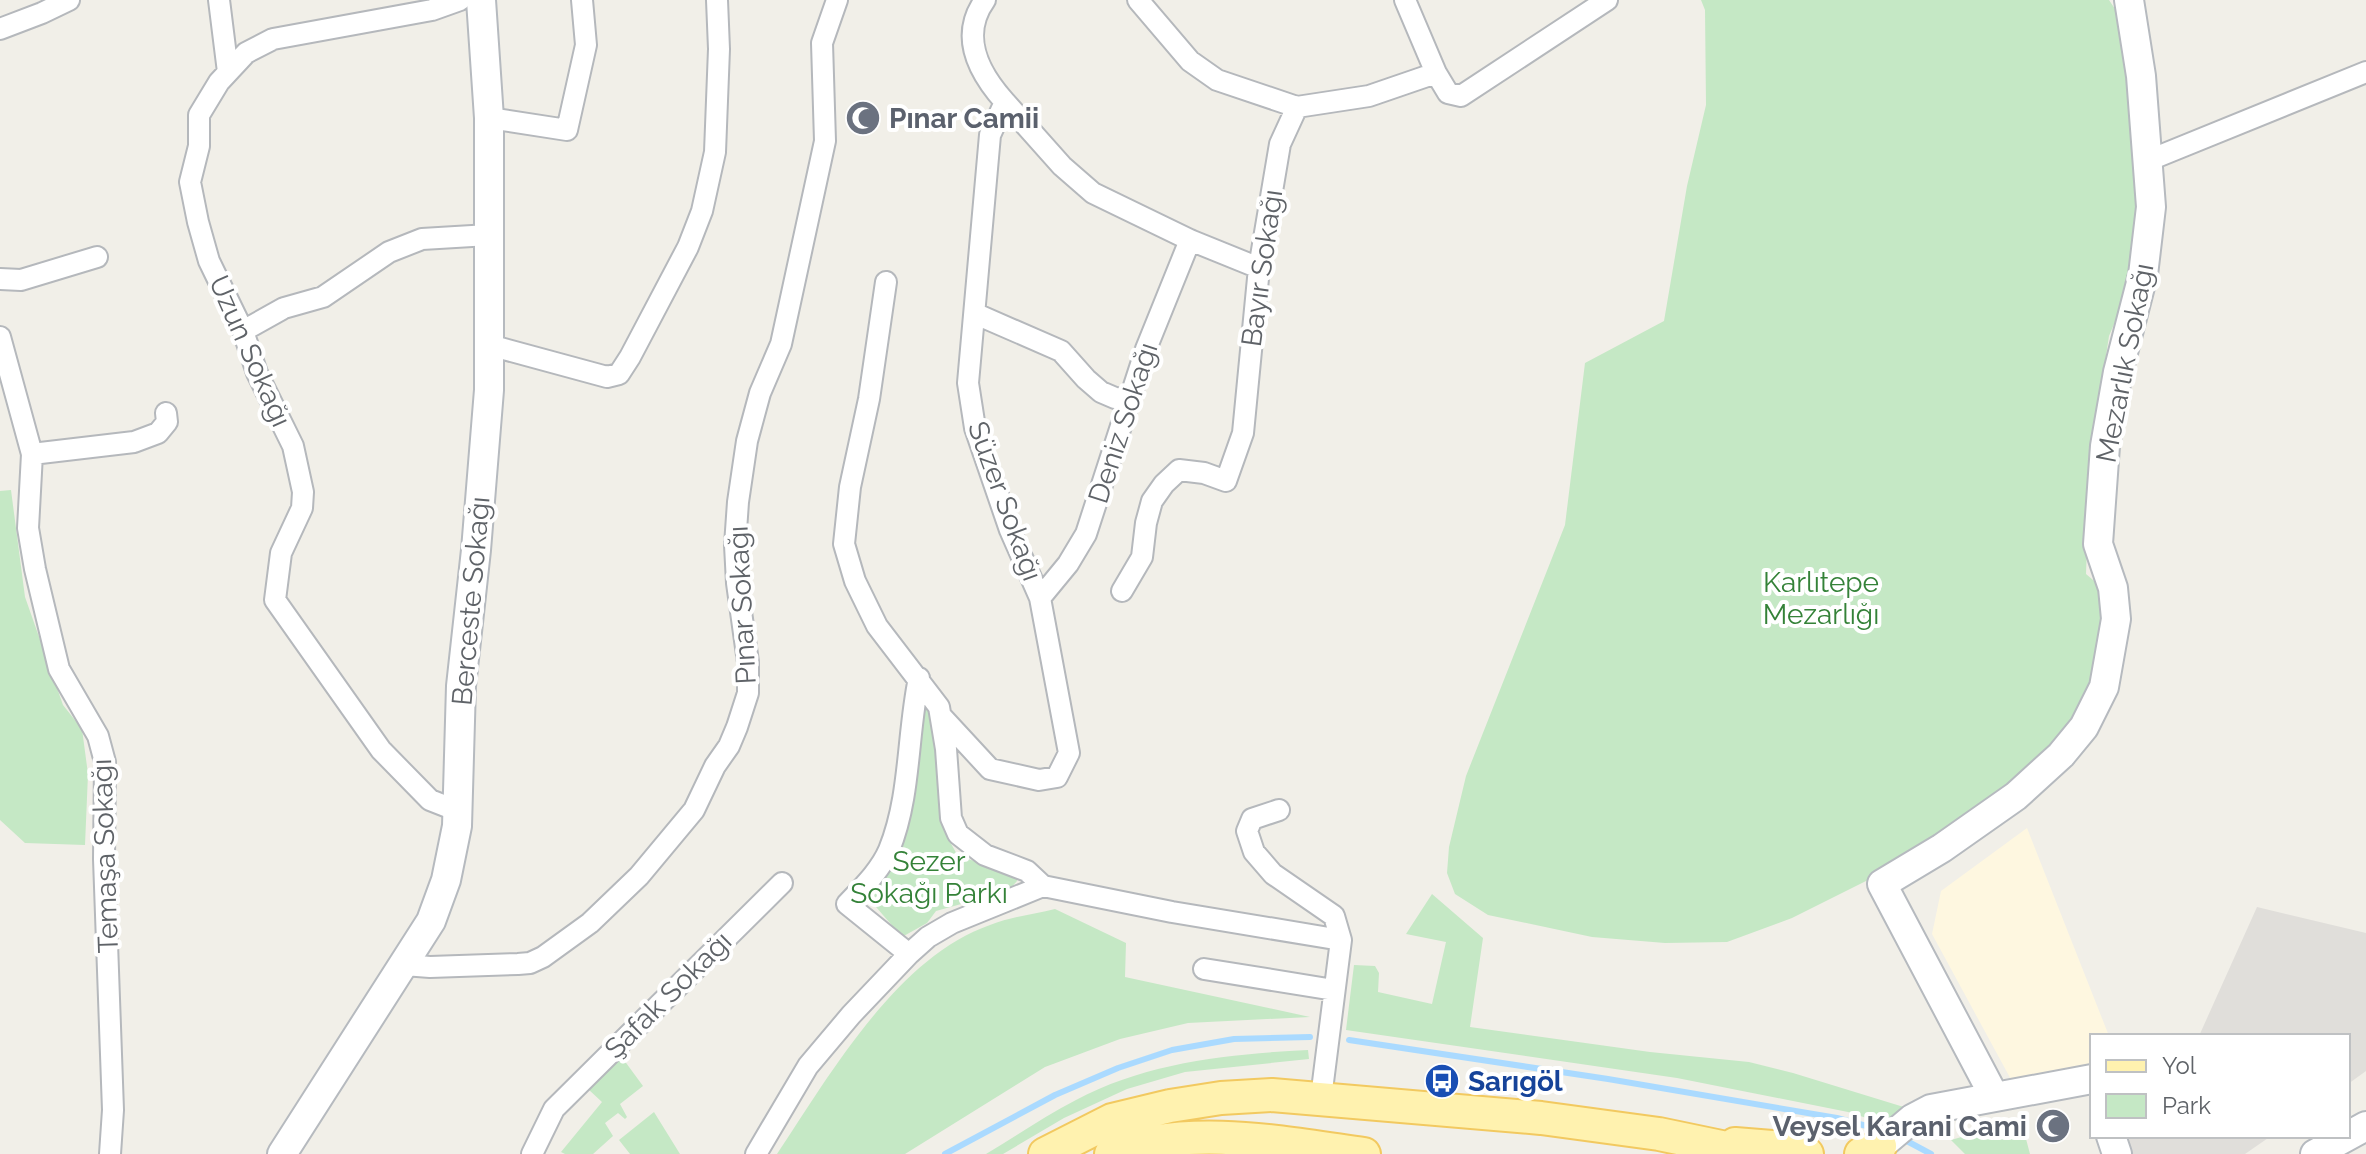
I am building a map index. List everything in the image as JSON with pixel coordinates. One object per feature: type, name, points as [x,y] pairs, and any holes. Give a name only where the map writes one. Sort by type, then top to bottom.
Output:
[{"type":"main road","points":[[1045,1154],[1112,1120],[1221,1098],[1272,1095],[1541,1118],[1807,1154]]},
{"type":"main road","points":[[1111,1154],[1136,1145],[1199,1139],[1258,1140],[1364,1154]]},
{"type":"main road","points":[[1700,1141],[1755,1154]]},
{"type":"street","points":[[0,29],[69,0]]},
{"type":"street","points":[[219,0],[228,72]]},
{"type":"street","name":"Uzun Sokağı","points":[[458,811],[430,800],[381,750],[275,600],[281,553],[302,508],[303,492],[293,446],[257,373],[243,331],[209,261],[190,182],[199,146],[199,115],[219,82],[246,53],[273,39],[432,10],[460,0]]},
{"type":"street","name":"Berceste Sokağı","points":[[282,1154],[431,921],[446,880],[457,826],[461,686],[489,390],[489,118],[481,0]]},
{"type":"street","points":[[489,118],[567,130],[586,45],[582,0]]},
{"type":"street","points":[[489,345],[607,377],[619,374],[688,247],[709,184],[715,152],[719,49],[717,0]]},
{"type":"street","name":"Pınar Sokağı","points":[[404,965],[518,964],[543,957],[590,923],[639,876],[694,810],[715,766],[729,746],[748,693],[748,662],[735,545],[747,441],[760,393],[781,344],[825,141],[822,43],[837,0]]},
{"type":"street","points":[[985,0],[971,32],[976,62],[991,86],[1062,166],[1093,193],[1190,240],[1259,268]]},
{"type":"street","points":[[1138,0],[1190,61],[1217,80],[1297,107],[1369,96],[1436,73]]},
{"type":"street","points":[[1405,0],[1436,73],[1448,93],[1461,96],[1607,0]]},
{"type":"street","name":"Mezarlık Sokağı","points":[[1994,1096],[1882,884],[1942,848],[2016,796],[2061,755],[2084,727],[2104,687],[2116,619],[2113,588],[2098,544],[2105,446],[2118,372],[2150,239],[2151,207],[2141,76],[2129,0]]},
{"type":"street","points":[[2147,161],[2366,72]]},
{"type":"street","name":"Süzer Sokağı","points":[[941,716],[990,769],[1039,780],[1057,777],[1069,753],[1040,598],[1010,530],[975,428],[968,383],[990,135],[1005,102]]},
{"type":"street","name":"Bayır Sokağı","points":[[1122,591],[1142,557],[1152,501],[1164,484],[1179,470],[1204,473],[1226,481],[1243,433],[1259,268],[1280,144],[1297,107]]},
{"type":"street","points":[[243,331],[284,308],[323,297],[389,252],[422,239],[489,235]]},
{"type":"street","name":"Deniz Sokağı","points":[[1040,598],[1068,564],[1086,534],[1146,349],[1190,240]]},
{"type":"street","points":[[0,279],[21,280],[97,257]]},
{"type":"street","points":[[886,282],[869,399],[850,487],[844,544],[855,581],[877,626],[939,707],[951,818],[958,834],[985,855],[1027,871],[1043,886],[1172,912],[1341,940]]},
{"type":"street","points":[[976,314],[1061,351],[1101,392],[1115,398],[1130,399]]},
{"type":"street","name":"Temaşa Sokağı","points":[[0,337],[32,454],[28,528],[59,669],[98,736],[105,762],[104,859],[113,1110],[110,1154]]},
{"type":"street","points":[[32,454],[134,442],[158,433],[167,422],[166,413]]},
{"type":"street","points":[[909,954],[847,904],[879,867],[889,850],[903,803],[919,678]]},
{"type":"street","points":[[1279,810],[1252,819],[1247,831],[1254,852],[1273,874],[1334,916],[1341,940],[1321,1098]]},
{"type":"street","name":"Şafak Sokağı","points":[[532,1154],[554,1109],[782,883]]},
{"type":"street","points":[[756,1154],[808,1066],[909,954],[928,937],[952,923],[1043,886]]},
{"type":"street","points":[[1204,969],[1334,990]]},
{"type":"street","points":[[1872,1151],[1912,1119],[1931,1109],[2090,1079]]},
{"type":"street","points":[[2315,1154],[2344,1138]]},
{"type":"shaded area","points":[[2027,828],[2108,1034],[2090,1034],[2090,1067],[2014,1085],[1932,934],[1941,891]]},
{"type":"shaded area","points":[[2257,907],[2366,933],[2366,1071],[2350,1083],[2350,1034],[2200,1034]]},
{"type":"shaded area","points":[[2126,1138],[2268,1138],[2245,1154],[2132,1154]]},
{"type":"green space","name":"Karlıtepe Mezarlığı","points":[[1701,0],[2109,0],[2119,15],[2135,162],[2137,217],[2132,282],[2109,336],[2090,463],[2086,574],[2106,591],[2095,673],[2071,726],[1989,808],[1888,870],[1792,918],[1727,942],[1665,943],[1592,937],[1488,915],[1455,894],[1447,873],[1449,847],[1466,776],[1565,525],[1585,363],[1664,321],[1687,186],[1706,105],[1705,10]]},
{"type":"green space","points":[[11,490],[25,597],[63,705],[82,729],[88,774],[85,845],[25,843],[0,820],[0,491]]},
{"type":"green space","name":"Sezer Sokağı Parkı","points":[[926,707],[933,708],[950,842],[958,856],[1004,870],[1017,881],[1008,891],[936,911],[927,923],[902,937],[870,900],[898,858],[912,790],[920,712]]},
{"type":"green space","points":[[1432,894],[1483,938],[1470,1027],[1650,1052],[1749,1062],[1907,1108],[1885,1124],[1848,1112],[1677,1078],[1346,1030],[1354,965],[1375,966],[1379,973],[1378,992],[1432,1004],[1446,942],[1406,934]]},
{"type":"green space","points":[[1055,909],[1126,943],[1125,977],[1310,1017],[1188,1023],[1120,1039],[1045,1067],[905,1154],[777,1154],[868,1022],[925,963],[956,941],[990,925]]},
{"type":"green space","points":[[1308,1050],[1309,1059],[1185,1072],[1127,1089],[1064,1118],[1003,1154],[986,1154],[1076,1100],[1131,1077],[1189,1062]]},
{"type":"green space","points":[[621,1056],[643,1086],[620,1104],[627,1117],[625,1119],[618,1113],[605,1123],[613,1136],[593,1154],[561,1152],[602,1102],[588,1089]]},
{"type":"green space","points":[[654,1112],[680,1154],[630,1154],[619,1140]]},
{"type":"green space","points":[[2021,1120],[2030,1154],[1965,1154],[1951,1140]]},
{"type":"waterway","points":[[945,1154],[1055,1095],[1118,1068],[1172,1050],[1234,1039],[1310,1037]]},
{"type":"waterway","points":[[1349,1040],[1608,1079],[1837,1118],[1885,1131]]},
{"type":"waterway","points":[[1903,1139],[1931,1154]]},
{"type":"place","name":"Pınar Camii","points":[[863,118]]},
{"type":"place","name":"Sarıgöl","points":[[1442,1081]]},
{"type":"place","name":"Veysel Karani Cami","points":[[2053,1126]]}]
